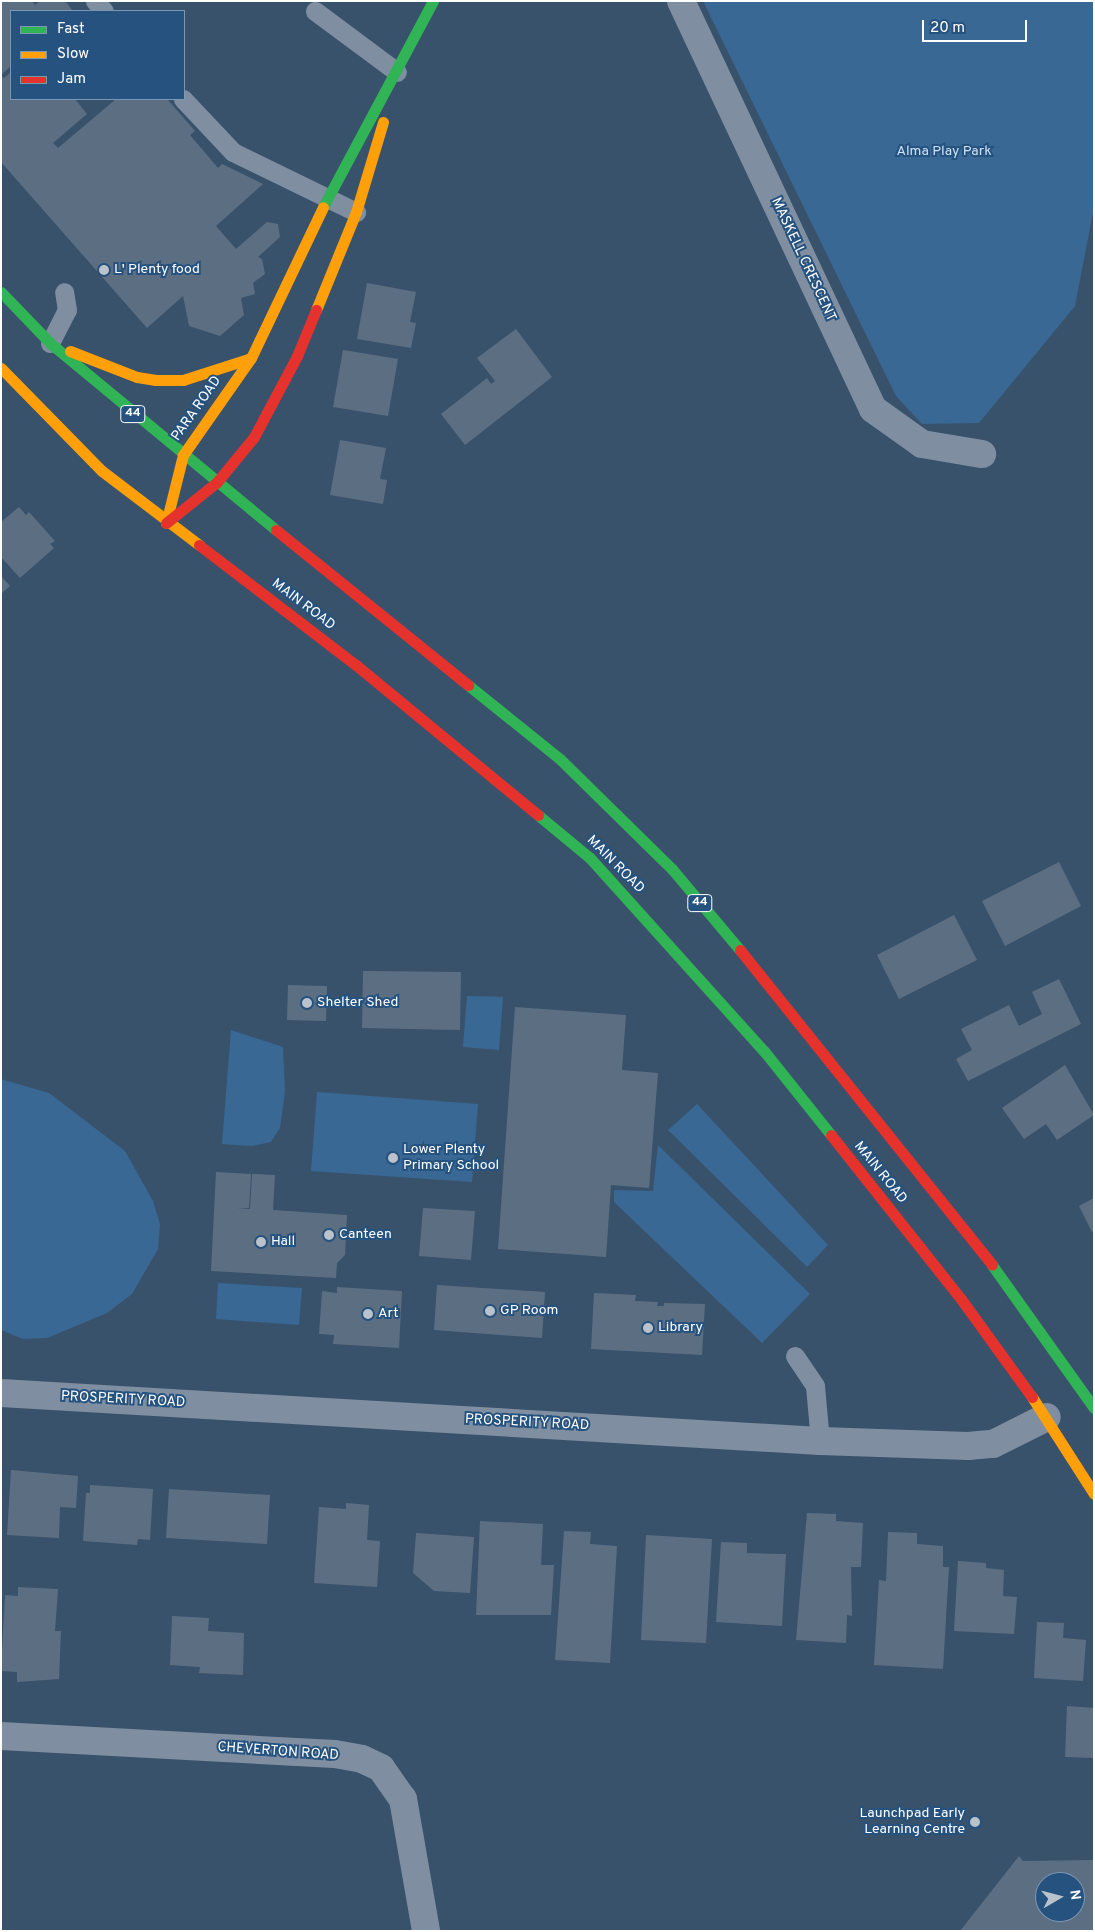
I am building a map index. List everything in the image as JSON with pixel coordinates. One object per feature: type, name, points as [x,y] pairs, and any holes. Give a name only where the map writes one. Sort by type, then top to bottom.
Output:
[{"type":"main road","name":"PARA ROAD","points":[[166,523],[183,455],[251,358],[328,197],[397,72],[433,1]]},
{"type":"main road","name":"PARA ROAD","points":[[166,523],[217,482],[254,437],[297,356],[356,212],[397,72]]},
{"type":"main road","name":"44","points":[[1,292],[50,343],[183,455],[560,760],[672,869],[779,997],[1000,1276],[1094,1408]]},
{"type":"main road","points":[[50,343],[137,377],[156,380],[183,380],[251,358]]},
{"type":"main road","name":"MAIN ROAD","points":[[1,368],[102,471],[166,523],[356,665],[590,858],[764,1051],[961,1299],[1047,1417],[1094,1494]]},
{"type":"street","name":"MASKELL CRESCENT","points":[[681,1],[873,409],[922,444],[982,454]]},
{"type":"street","name":"PROSPERITY ROAD","points":[[1,1393],[820,1441],[993,1444],[1047,1417]]},
{"type":"street","name":"CHEVERTON ROAD","points":[[1,1736],[335,1754],[362,1759],[380,1768],[394,1781],[403,1799],[426,1931]]},
{"type":"lane","points":[[315,11],[397,72]]},
{"type":"lane","points":[[184,100],[233,152],[356,212]]},
{"type":"lane","points":[[50,343],[67,310],[64,292]]},
{"type":"lane","points":[[795,1356],[820,1381],[820,1441]]},
{"type":"green space","name":"Alma Play Park","points":[[703,1],[1094,1],[1094,207],[1075,306],[979,423],[922,424],[896,396]]},
{"type":"green space","points":[[467,996],[503,997],[499,1050],[463,1047]]},
{"type":"green space","points":[[231,1030],[283,1047],[285,1092],[280,1128],[271,1142],[252,1146],[222,1144]]},
{"type":"green space","points":[[1,1079],[49,1093],[125,1151],[153,1201],[160,1224],[158,1249],[132,1294],[107,1313],[47,1338],[23,1339],[1,1330]]},
{"type":"green space","points":[[317,1092],[478,1104],[472,1182],[311,1171]]},
{"type":"green space","points":[[697,1104],[828,1245],[807,1267],[668,1130]]},
{"type":"green space","points":[[658,1145],[810,1294],[762,1343],[614,1202],[614,1190],[653,1191]]},
{"type":"green space","points":[[218,1283],[302,1288],[299,1325],[216,1319]]},
{"type":"building","points":[[1,1],[32,1],[35,5],[40,1],[65,1],[72,10],[10,10],[10,67],[1,75]]},
{"type":"building","points":[[10,73],[10,100],[76,100],[87,114],[53,143],[58,148],[115,100],[168,100],[195,131],[190,135],[218,168],[222,164],[263,184],[216,226],[236,249],[267,222],[278,224],[280,237],[258,257],[262,259],[265,274],[253,283],[255,294],[241,298],[244,315],[220,336],[189,326],[183,296],[147,328],[1,162],[1,75],[4,78]]},
{"type":"building","points":[[367,283],[416,292],[410,322],[416,323],[411,348],[357,339]]},
{"type":"building","points":[[516,329],[552,377],[465,445],[441,414],[487,378],[491,384],[495,381],[477,358]]},
{"type":"building","points":[[343,350],[398,359],[388,416],[333,407]]},
{"type":"building","points":[[340,440],[386,448],[380,479],[387,480],[383,504],[330,495]]},
{"type":"building","points":[[19,507],[26,515],[29,512],[55,541],[50,544],[54,548],[20,578],[1,557],[1,522]]},
{"type":"building","points":[[1,576],[10,586],[1,594]]},
{"type":"building","points":[[1059,862],[1081,906],[1005,946],[982,901]]},
{"type":"building","points":[[954,915],[977,960],[899,999],[877,955]]},
{"type":"building","points":[[363,971],[461,972],[460,1030],[362,1028]]},
{"type":"building","points":[[1059,979],[1081,1024],[968,1081],[956,1059],[972,1050],[961,1029],[1009,1005],[1019,1026],[1042,1014],[1032,992]]},
{"type":"building","name":"Shelter Shed","points":[[288,985],[327,986],[326,1021],[287,1020]]},
{"type":"building","points":[[515,1007],[626,1015],[622,1070],[658,1073],[649,1188],[611,1185],[606,1257],[498,1249]]},
{"type":"building","points":[[1065,1065],[1094,1115],[1057,1140],[1046,1124],[1024,1139],[1002,1108]]},
{"type":"building","name":"Hall","points":[[216,1172],[251,1174],[249,1208],[237,1208],[250,1209],[252,1174],[275,1175],[273,1210],[347,1215],[345,1255],[337,1263],[336,1278],[211,1271]]},
{"type":"building","points":[[1094,1198],[1094,1231],[1092,1232],[1079,1206]]},
{"type":"building","points":[[423,1208],[475,1211],[471,1260],[419,1256]]},
{"type":"building","name":"GP Room","points":[[437,1285],[545,1292],[542,1338],[434,1330]]},
{"type":"building","name":"Art","points":[[337,1287],[402,1291],[399,1348],[333,1344],[334,1335],[319,1334],[322,1291],[337,1293]]},
{"type":"building","name":"Library","points":[[594,1293],[636,1295],[635,1301],[658,1302],[657,1306],[664,1306],[664,1303],[705,1304],[702,1355],[591,1349]]},
{"type":"building","points":[[11,1470],[78,1476],[76,1508],[60,1507],[59,1538],[7,1535]]},
{"type":"building","points":[[90,1485],[153,1489],[150,1540],[138,1539],[137,1545],[83,1541],[86,1493],[90,1493]]},
{"type":"building","points":[[169,1489],[270,1495],[267,1544],[166,1538]]},
{"type":"building","points":[[346,1503],[369,1505],[367,1540],[380,1541],[377,1587],[314,1583],[319,1507],[346,1509]]},
{"type":"building","points":[[807,1513],[836,1514],[836,1521],[863,1523],[861,1567],[851,1567],[852,1616],[847,1615],[846,1643],[796,1640]]},
{"type":"building","points":[[480,1521],[543,1524],[541,1565],[554,1565],[551,1615],[476,1615]]},
{"type":"building","points":[[564,1531],[591,1532],[590,1544],[617,1546],[610,1663],[555,1660]]},
{"type":"building","points":[[888,1532],[917,1533],[917,1544],[943,1546],[943,1567],[949,1567],[943,1669],[874,1665],[879,1580],[886,1581]]},
{"type":"building","points":[[416,1533],[474,1537],[470,1593],[434,1591],[413,1573]]},
{"type":"building","points":[[646,1535],[712,1539],[706,1643],[641,1640]]},
{"type":"building","points":[[721,1542],[747,1543],[747,1553],[786,1554],[782,1626],[716,1622]]},
{"type":"building","points":[[958,1561],[986,1563],[986,1568],[1004,1570],[1003,1596],[1017,1597],[1014,1634],[954,1631]]},
{"type":"building","points":[[18,1587],[58,1589],[55,1631],[61,1631],[59,1679],[17,1682],[17,1672],[1,1671],[5,1595],[18,1596]]},
{"type":"building","points":[[172,1616],[209,1618],[208,1631],[244,1633],[243,1675],[199,1673],[200,1667],[170,1665]]},
{"type":"building","points":[[1037,1622],[1064,1623],[1063,1638],[1086,1640],[1083,1681],[1034,1678]]},
{"type":"building","points":[[1067,1706],[1094,1708],[1094,1758],[1065,1757]]},
{"type":"building","points":[[1019,1856],[1023,1861],[1094,1860],[1094,1931],[960,1931]]},
{"type":"traffic: fast","points":[[323,207],[433,1]]},
{"type":"traffic: fast","points":[[1,292],[50,343],[276,530]]},
{"type":"traffic: fast","points":[[468,685],[560,759],[672,869],[740,950]]},
{"type":"traffic: fast","points":[[538,815],[590,858],[764,1051],[831,1135]]},
{"type":"traffic: fast","points":[[992,1265],[1094,1408]]},
{"type":"traffic: slow","points":[[316,310],[356,212],[383,122]]},
{"type":"traffic: slow","points":[[166,523],[183,455],[251,358],[323,207]]},
{"type":"traffic: slow","points":[[70,351],[137,377],[156,380],[183,380],[251,358]]},
{"type":"traffic: slow","points":[[1,368],[102,471],[199,545]]},
{"type":"traffic: slow","points":[[1032,1397],[1094,1494]]},
{"type":"traffic: jam","points":[[166,523],[217,482],[254,437],[297,356],[316,310]]},
{"type":"traffic: jam","points":[[276,530],[468,685]]},
{"type":"traffic: jam","points":[[199,545],[356,665],[538,815]]},
{"type":"traffic: jam","points":[[740,950],[992,1265]]},
{"type":"traffic: jam","points":[[831,1135],[961,1299],[1032,1397]]},
{"type":"place","name":"L' Plenty food","points":[[104,270]]},
{"type":"place","name":"Shelter Shed","points":[[307,1003]]},
{"type":"place","name":"Lower Plenty Primary School","points":[[393,1158]]},
{"type":"place","name":"Canteen","points":[[329,1235]]},
{"type":"place","name":"Hall","points":[[261,1242]]},
{"type":"place","name":"GP Room","points":[[490,1311]]},
{"type":"place","name":"Art","points":[[368,1314]]},
{"type":"place","name":"Library","points":[[648,1328]]},
{"type":"place","name":"Launchpad Early Learning Centre","points":[[975,1822]]}]
